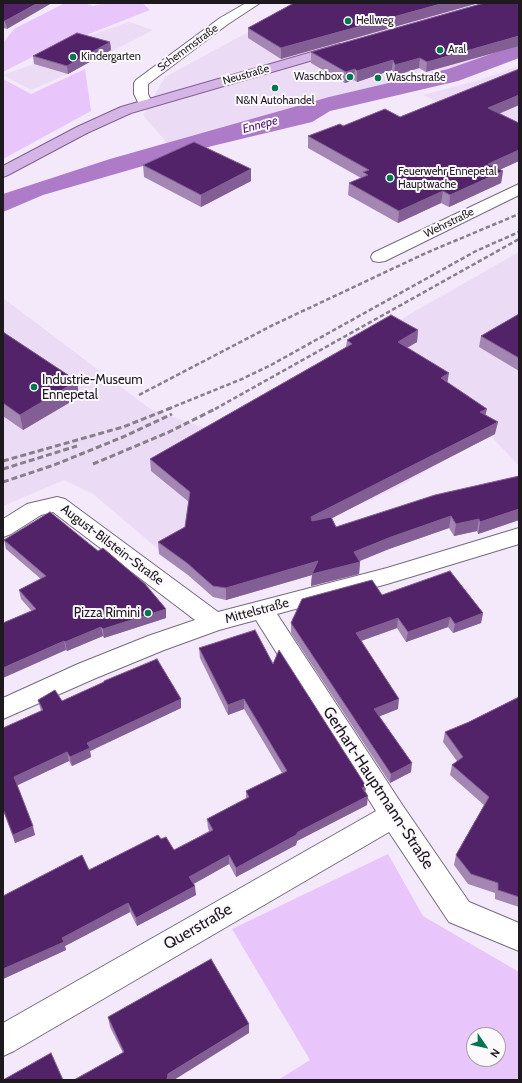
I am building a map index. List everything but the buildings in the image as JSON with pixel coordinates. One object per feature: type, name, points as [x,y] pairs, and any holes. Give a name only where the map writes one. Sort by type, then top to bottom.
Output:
[{"type":"main road","name":"Neustraße","points":[[3,172],[112,116],[145,103],[354,44]]},
{"type":"street","name":"Schemmstraße","points":[[145,103],[141,94],[141,83],[224,21],[254,3]]},
{"type":"street","name":"Wehrstraße","points":[[379,257],[519,189]]},
{"type":"street","name":"August-Bilstein-Straße","points":[[3,529],[36,509],[57,504],[215,622]]},
{"type":"street","name":"Mittelstraße","points":[[3,709],[86,671],[156,643],[215,622],[387,576],[519,536]]},
{"type":"street","name":"Gerhart-Hauptmann-Straße","points":[[262,610],[393,815],[459,912],[519,937]]},
{"type":"street","name":"Querstraße","points":[[3,1040],[393,815]]},
{"type":"shaded area","points":[[65,3],[85,3],[93,6],[107,3],[142,3],[150,10],[38,54],[3,72],[3,43],[14,29]]},
{"type":"shaded area","points":[[302,3],[519,3],[519,44],[448,69],[329,97],[167,143],[143,115],[165,77]]},
{"type":"shaded area","name":"Kindergarten","points":[[129,22],[153,30],[68,74],[31,90],[3,75],[34,64],[80,39]]},
{"type":"shaded area","points":[[519,66],[519,135],[462,113],[423,95],[480,80]]},
{"type":"shaded area","points":[[85,69],[91,111],[3,159],[3,79],[31,94]]},
{"type":"shaded area","points":[[519,252],[519,466],[490,435],[398,487],[195,580],[93,494],[64,480],[3,506],[3,298],[150,409],[208,429]]},
{"type":"shaded area","points":[[388,854],[423,916],[519,972],[519,1080],[278,1080],[310,1060],[232,929]]},
{"type":"water","name":"Ennepe","points":[[519,44],[519,58],[458,81],[330,111],[312,122],[212,146],[43,195],[3,212],[3,194],[110,159],[329,97],[448,69]]},
{"type":"railway","points":[[139,395],[271,326],[426,253],[519,214]]},
{"type":"railway","points":[[168,409],[242,379],[271,365],[476,251],[519,232]]},
{"type":"railway","points":[[215,409],[519,239]]},
{"type":"railway","points":[[3,461],[123,427],[171,408]]},
{"type":"railway","points":[[93,464],[169,432],[215,409]]},
{"type":"railway","points":[[3,482],[54,465],[123,437],[172,414]]},
{"type":"railway","points":[[3,469],[77,446]]},
{"type":"place","name":"Hellweg","points":[[348,21]]},
{"type":"place","name":"Aral","points":[[440,50]]},
{"type":"place","name":"Kindergarten","points":[[73,57]]},
{"type":"place","name":"Waschbox","points":[[350,77]]},
{"type":"place","name":"Waschstraße","points":[[378,78]]},
{"type":"place","name":"N&N Autohandel","points":[[275,88]]},
{"type":"place","name":"Feuerwehr Ennepetal Hauptwache","points":[[390,178]]},
{"type":"place","name":"Industrie-Museum Ennepetal","points":[[34,387]]},
{"type":"place","name":"Pizza Rimini","points":[[148,613]]}]
